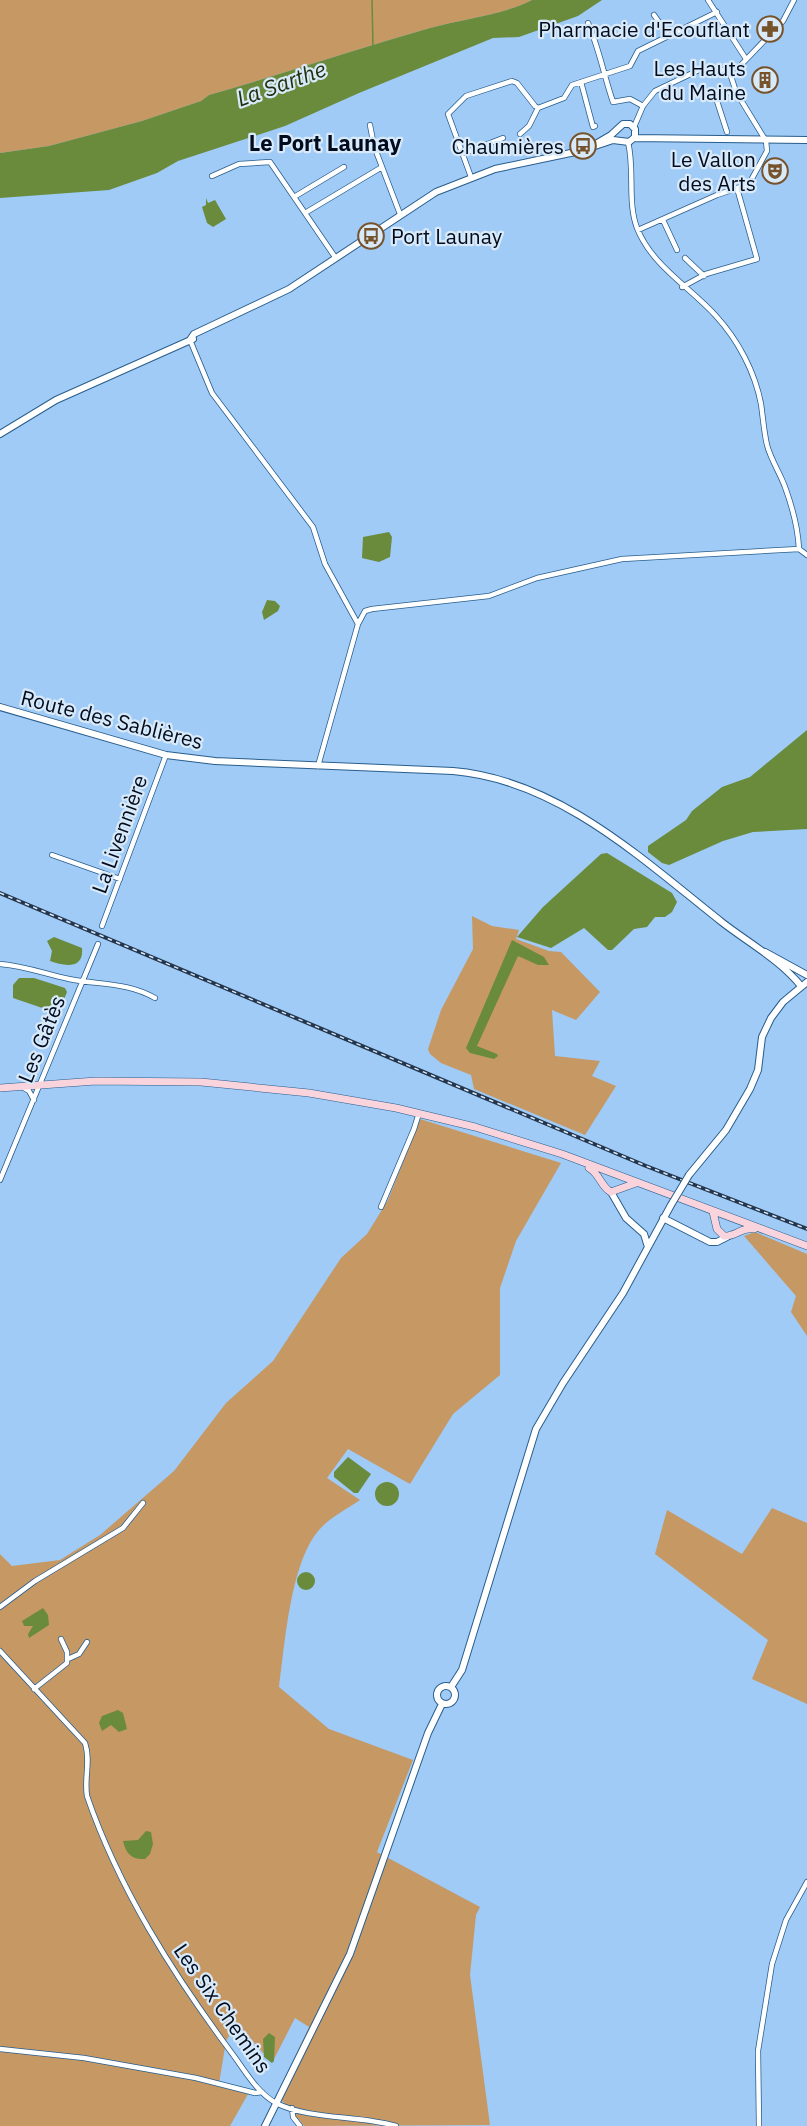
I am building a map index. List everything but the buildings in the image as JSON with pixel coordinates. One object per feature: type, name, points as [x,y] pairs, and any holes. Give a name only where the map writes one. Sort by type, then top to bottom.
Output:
[{"type":"main road","points":[[0,1088],[127,1080],[201,1082],[309,1093],[419,1113],[546,1149],[807,1247]]},
{"type":"main road","points":[[546,1149],[593,1171],[611,1192],[636,1183]]},
{"type":"main road","points":[[603,1182],[605,1176],[610,1172]]},
{"type":"main road","points":[[621,1176],[621,1188]]},
{"type":"main road","points":[[713,1212],[721,1235],[727,1237],[753,1228],[807,1247]]},
{"type":"main road","points":[[717,1226],[731,1218]]},
{"type":"main road","points":[[731,1218],[737,1225],[736,1232]]},
{"type":"street","points":[[708,0],[746,59]]},
{"type":"street","points":[[787,0],[794,2],[783,21],[740,66],[729,70],[699,70],[655,92],[643,106],[632,133],[632,210],[638,230],[656,257],[682,287],[715,315],[737,342],[751,371],[760,401],[767,444],[785,488],[799,549]]},
{"type":"street","points":[[520,134],[529,126],[538,108],[564,98],[572,85],[630,66],[638,51],[717,12]]},
{"type":"street","points":[[654,15],[669,36]]},
{"type":"street","points":[[588,23],[598,47],[603,74],[613,102],[630,99],[643,106]]},
{"type":"street","points":[[638,230],[749,184],[767,151],[766,141],[735,89],[729,70]]},
{"type":"street","points":[[471,177],[448,114],[466,96],[512,81],[517,83],[538,108]]},
{"type":"street","points":[[581,82],[589,117],[593,127],[595,126]]},
{"type":"street","points":[[727,132],[716,98],[735,89]]},
{"type":"street","points":[[587,148],[623,124],[632,133],[645,138],[807,140]]},
{"type":"street","points":[[370,125],[382,167],[400,214]]},
{"type":"street","points":[[617,130],[620,140]]},
{"type":"street","points":[[0,434],[56,400],[190,340],[289,289],[428,196],[471,177],[620,140],[632,133]]},
{"type":"street","points":[[462,154],[503,138]]},
{"type":"street","points":[[212,176],[239,164],[268,161],[273,164],[335,257]]},
{"type":"street","points":[[294,197],[344,167]]},
{"type":"street","points":[[305,213],[382,167]]},
{"type":"street","points":[[682,287],[704,276],[757,259],[737,188]]},
{"type":"street","points":[[663,220],[677,250]]},
{"type":"street","points":[[685,258],[704,276]]},
{"type":"street","points":[[190,340],[212,393],[313,527],[325,564],[352,609],[358,624]]},
{"type":"street","points":[[352,609],[365,611],[489,596],[537,578],[622,559],[799,549],[807,555]]},
{"type":"street","points":[[318,766],[358,624],[365,611]]},
{"type":"street","name":"Route des Sablières","points":[[0,707],[166,755],[215,761],[468,772],[517,785],[541,795],[609,835],[759,949]]},
{"type":"street","name":"La Livennière","points":[[102,926],[166,755]]},
{"type":"street","points":[[52,855],[120,879]]},
{"type":"street","name":"Les Gâtès","points":[[0,1180],[98,944]]},
{"type":"street","points":[[759,949],[807,975]]},
{"type":"street","points":[[759,949],[804,984],[807,990]]},
{"type":"street","points":[[0,964],[31,968],[70,979],[134,987],[155,998]]},
{"type":"street","points":[[451,1687],[462,1670],[536,1429],[563,1383],[623,1293],[689,1175],[735,1116],[756,1076],[764,1031],[779,1006],[804,984]]},
{"type":"street","points":[[20,1086],[29,1090],[34,1100]]},
{"type":"street","points":[[381,1207],[419,1113]]},
{"type":"street","points":[[618,1199],[621,1188]]},
{"type":"street","points":[[611,1192],[618,1199],[629,1222],[644,1234],[648,1247]]},
{"type":"street","points":[[663,1218],[717,1242],[727,1237]]},
{"type":"street","points":[[707,1239],[717,1226]]},
{"type":"street","points":[[644,1234],[658,1228]]},
{"type":"street","points":[[0,1607],[35,1581],[123,1528],[143,1503]]},
{"type":"street","points":[[61,1639],[68,1659]]},
{"type":"street","points":[[34,1689],[65,1666],[68,1659],[79,1654],[87,1642]]},
{"type":"street","name":"Les Six Chemins","points":[[0,1651],[85,1743],[89,1761],[85,1784],[91,1810],[119,1873],[185,1990],[262,2092],[277,2104]]},
{"type":"street","points":[[445,1686],[451,1687],[455,1692],[455,1698],[451,1703],[442,1704],[437,1696],[438,1690],[445,1686]]},
{"type":"street","points":[[265,2126],[350,1954],[428,1732],[442,1704]]},
{"type":"street","points":[[759,2126],[759,2037],[772,1964],[786,1920],[807,1882]]},
{"type":"street","points":[[0,2049],[96,2060],[196,2078],[258,2094],[262,2092]]},
{"type":"street","points":[[277,2104],[360,2117],[396,2126]]},
{"type":"street","points":[[292,2108],[293,2117],[300,2126]]},
{"type":"shaded area","points":[[0,0],[532,0],[508,9],[430,28],[209,95],[201,101],[142,121],[49,146],[0,153]]},
{"type":"shaded area","points":[[472,916],[492,926],[519,930],[516,939],[549,951],[561,952],[600,992],[576,1020],[552,1010],[555,1056],[600,1061],[592,1076],[616,1086],[585,1135],[474,1089],[471,1075],[441,1063],[430,1054],[428,1049],[441,1010],[473,949]]},
{"type":"shaded area","points":[[420,1119],[561,1163],[516,1241],[500,1288],[500,1375],[453,1414],[410,1484],[348,1449],[327,1478],[360,1500],[323,1526],[309,1544],[301,1563],[290,1605],[279,1687],[329,1729],[413,1760],[377,1852],[480,1907],[476,1915],[470,1975],[490,2125],[304,2126],[277,2095],[309,2027],[295,2018],[272,2063],[237,2023],[226,2041],[219,2084],[248,2094],[230,2126],[0,2126],[0,1554],[12,1566],[60,1560],[100,1535],[174,1471],[226,1403],[273,1361],[341,1258],[367,1234],[388,1200]]},
{"type":"shaded area","points":[[755,1232],[807,1254],[807,1336],[791,1312],[796,1296],[744,1236]]},
{"type":"shaded area","points":[[772,1508],[807,1523],[807,1704],[752,1679],[768,1640],[655,1554],[667,1510],[742,1554]]},
{"type":"water","name":"La Sarthe","points":[[532,0],[602,0],[578,16],[519,37],[493,38],[285,126],[178,161],[157,173],[109,190],[0,198],[0,153],[49,146],[142,121],[201,101],[209,95],[430,28],[508,9]]},
{"type":"water","points":[[206,198],[208,203],[215,200],[226,219],[213,227],[207,223],[202,207],[206,205]]},
{"type":"water","points":[[389,532],[392,537],[390,557],[379,562],[362,558],[363,537]]},
{"type":"water","points":[[267,600],[275,601],[280,606],[278,611],[264,620],[262,612]]},
{"type":"water","points":[[807,730],[807,829],[753,832],[723,841],[669,865],[662,863],[648,852],[648,846],[686,820],[692,811],[722,787],[750,777]]},
{"type":"water","points":[[607,853],[672,893],[677,902],[672,912],[665,917],[655,917],[647,927],[634,929],[612,950],[608,950],[584,928],[551,948],[517,937],[543,907],[601,854]]},
{"type":"water","points":[[54,937],[82,948],[80,960],[72,965],[50,961],[52,951],[47,941]]},
{"type":"water","points":[[512,940],[544,957],[549,965],[538,965],[518,956],[477,1046],[498,1056],[494,1059],[470,1053],[466,1048]]},
{"type":"water","points":[[19,978],[34,978],[65,988],[67,992],[59,1011],[57,1013],[13,998],[13,985]]},
{"type":"water","points":[[348,1457],[371,1474],[358,1493],[354,1493],[334,1477],[334,1472]]},
{"type":"water","points":[[382,1482],[392,1482],[399,1489],[399,1499],[392,1506],[382,1506],[375,1499],[375,1489]]},
{"type":"water","points":[[302,1572],[310,1572],[315,1577],[313,1588],[302,1590],[297,1585],[297,1577]]},
{"type":"water","points":[[43,1608],[48,1615],[49,1625],[29,1638],[28,1634],[33,1626],[24,1626],[22,1621]]},
{"type":"water","points":[[118,1710],[123,1713],[127,1729],[119,1732],[111,1725],[102,1731],[99,1723],[102,1716]]},
{"type":"water","points":[[146,1831],[151,1832],[153,1844],[150,1854],[145,1859],[133,1857],[128,1853],[123,1841],[138,1840]]},
{"type":"water","points":[[269,2033],[275,2037],[272,2063],[264,2057],[263,2039]]},
{"type":"waterway","points":[[372,0],[373,47]]},
{"type":"railway","points":[[0,893],[646,1166],[807,1229]]},
{"type":"place","name":"Pharmacie d'Ecouflant","points":[[770,29]]},
{"type":"place","name":"Les Hauts du Maine","points":[[765,80]]},
{"type":"place","name":"Chaumières","points":[[583,146]]},
{"type":"place","name":"Le Vallon des Arts","points":[[775,171]]},
{"type":"place","name":"Port Launay","points":[[371,236]]},
{"type":"district","name":"Le Port Launay","points":[[325,142]]}]
